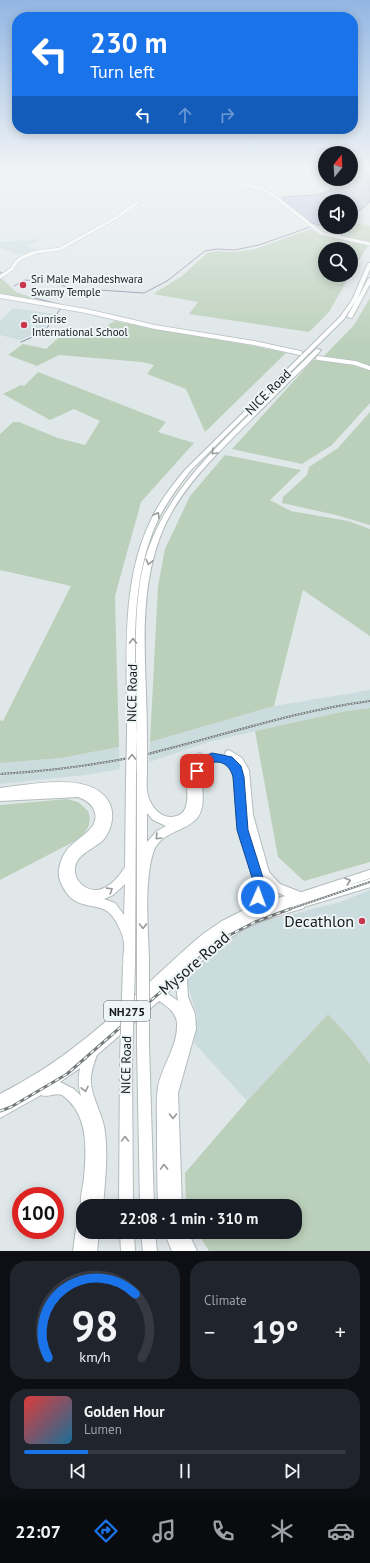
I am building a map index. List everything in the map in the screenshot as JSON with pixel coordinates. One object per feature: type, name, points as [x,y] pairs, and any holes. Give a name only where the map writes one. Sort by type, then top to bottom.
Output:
[{"type":"highway","name":"NICE Road","points":[[126,1199],[126,1062],[134,595],[138,565],[153,523],[168,496],[196,461],[346,314],[370,264]]},
{"type":"highway","name":"NICE Road","points":[[147,1199],[143,1045],[143,595],[153,548],[164,519],[182,489],[203,463],[347,320],[357,306],[370,279]]},
{"type":"highway","points":[[143,793],[149,807],[156,817],[164,822],[179,820],[186,816],[192,806],[191,770],[197,759],[207,753],[217,752],[236,758],[244,770],[248,815],[265,875],[272,883],[283,891],[300,900]]},
{"type":"highway","points":[[144,874],[150,847],[155,838],[165,831],[186,823],[198,809],[197,771],[201,763],[212,758],[229,760],[236,766],[238,771],[243,830],[260,884],[255,904],[248,913]]},
{"type":"highway","points":[[0,792],[77,787],[96,793],[103,801],[107,811],[108,820],[104,830],[97,839],[78,852],[72,861],[70,873],[73,883],[82,892],[93,896],[104,894],[115,888],[126,875],[130,865]]},
{"type":"highway","points":[[0,797],[78,793],[89,796],[96,802],[100,811],[101,822],[88,838],[71,851],[65,860],[64,879],[68,888],[76,896],[86,900],[102,902],[111,907],[120,920],[129,941]]},
{"type":"highway","name":"Mysore Road","points":[[0,1112],[35,1094],[92,1052],[157,995],[208,947],[242,924],[300,900],[370,874]]},
{"type":"highway","name":"Mysore Road","points":[[0,1102],[56,1070],[98,1037],[204,942],[225,926],[248,913],[370,883]]},
{"type":"highway","points":[[175,1199],[172,1093],[174,1079],[190,1029],[189,1014],[182,997],[181,982],[184,969]]},
{"type":"highway","points":[[157,995],[168,999],[174,1004],[181,1016],[183,1028],[168,1073],[163,1096],[165,1199]]},
{"type":"highway","points":[[92,1052],[84,1074],[84,1084],[99,1130],[100,1152],[97,1199]]},
{"type":"highway","points":[[35,1094],[53,1087],[59,1088],[73,1095],[87,1116],[91,1139],[92,1166],[87,1199]]},
{"type":"highway","points":[[80,1251],[82,1239]]},
{"type":"highway","points":[[90,1251],[91,1239]]},
{"type":"highway","points":[[127,1239],[128,1251]]},
{"type":"highway","points":[[149,1239],[150,1251]]},
{"type":"highway","points":[[173,1239],[178,1251]]},
{"type":"highway","points":[[184,1239],[190,1251]]},
{"type":"main road","points":[[315,228],[321,233],[370,244]]},
{"type":"street","points":[[6,272],[21,256],[58,248],[92,228]]},
{"type":"street","points":[[0,276],[14,268],[16,262],[23,257],[36,252],[61,248],[97,228]]},
{"type":"street","points":[[0,296],[86,311],[155,327],[254,343],[300,353]]},
{"type":"street","points":[[318,358],[355,362],[370,368]]},
{"type":"shaded area","points":[[41,239],[27,246],[39,250],[21,255],[0,248],[0,242]]},
{"type":"shaded area","name":"Sunrise International School","points":[[13,308],[55,314],[44,330],[20,340],[0,335],[0,321]]},
{"type":"shaded area","points":[[370,690],[370,708],[346,711],[209,742],[149,762],[150,742],[274,706]]},
{"type":"shaded area","points":[[119,747],[120,769],[85,775],[0,784],[0,763],[61,758]]},
{"type":"shaded area","points":[[370,890],[370,1064],[352,1040],[328,1014],[247,1101],[194,1043],[197,1016],[187,982],[189,970],[240,928],[340,902]]},
{"type":"green space","points":[[358,228],[370,228],[370,242],[336,235],[358,234]]},
{"type":"green space","points":[[311,229],[320,235],[354,242],[318,242],[318,282],[346,282],[329,312],[309,332],[189,314],[198,302],[153,294],[182,276],[207,253],[217,251],[235,252],[255,249]]},
{"type":"green space","points":[[358,243],[368,245],[358,262]]},
{"type":"green space","points":[[0,277],[16,292],[31,297],[29,300],[0,294]]},
{"type":"green space","points":[[370,298],[370,366],[355,361],[324,356],[354,325]]},
{"type":"green space","points":[[114,321],[286,353],[205,432],[186,389],[147,374],[154,365],[142,362],[59,355],[37,366],[8,355],[23,344],[46,349],[67,330],[91,337]]},
{"type":"green space","points":[[313,360],[351,363],[370,370],[370,403],[332,445],[302,464],[232,449]]},
{"type":"green space","points":[[38,372],[166,422],[158,432],[194,443],[141,502],[115,596],[119,747],[61,758],[0,763],[0,720],[3,721],[71,586],[0,570],[0,434],[13,422],[19,422],[58,438],[85,445],[100,421],[74,409],[50,420],[3,394],[21,385],[24,386]]},
{"type":"green space","points":[[370,412],[370,525],[336,515],[282,503],[283,497],[307,475],[309,467],[338,448]]},
{"type":"green space","points":[[225,455],[301,470],[270,500],[291,511],[348,521],[370,529],[370,636],[303,590],[274,706],[150,742],[158,586],[165,549],[190,496]]},
{"type":"green space","points":[[370,708],[370,862],[304,881],[278,857],[255,731],[346,711]]},
{"type":"green space","points":[[67,799],[78,802],[88,811],[90,820],[88,828],[85,832],[75,841],[0,880],[0,805]]},
{"type":"green space","points":[[328,1014],[352,1040],[370,1064],[370,1251],[209,1251],[201,1239],[302,1239],[302,1199],[186,1199],[185,1173],[247,1101]]},
{"type":"waterway","points":[[14,286],[25,280],[55,282],[69,288],[144,293],[167,281],[205,251],[217,249],[234,250],[259,245],[306,228]]},
{"type":"waterway","points":[[31,297],[62,305]]},
{"type":"waterway","points":[[21,342],[44,332],[61,308]]},
{"type":"tunnel","points":[[300,353],[318,358]]},
{"type":"railway","points":[[0,774],[74,767],[130,758],[286,717],[342,705],[370,701]]},
{"type":"railway","points":[[287,910],[370,882]]},
{"type":"railway","points":[[0,1111],[11,1107],[67,1074],[220,940],[255,922],[290,909]]},
{"type":"place","name":"Sri Male Mahadeshwara Swamy Temple","points":[[23,285]]},
{"type":"place","name":"Sunrise International School","points":[[24,325]]},
{"type":"place","name":"Decathlon","points":[[362,921]]},
{"type":"route","points":[[197,771],[198,766],[206,759],[217,757],[229,760],[236,766],[239,777],[243,830],[260,884],[258,897]]}]
